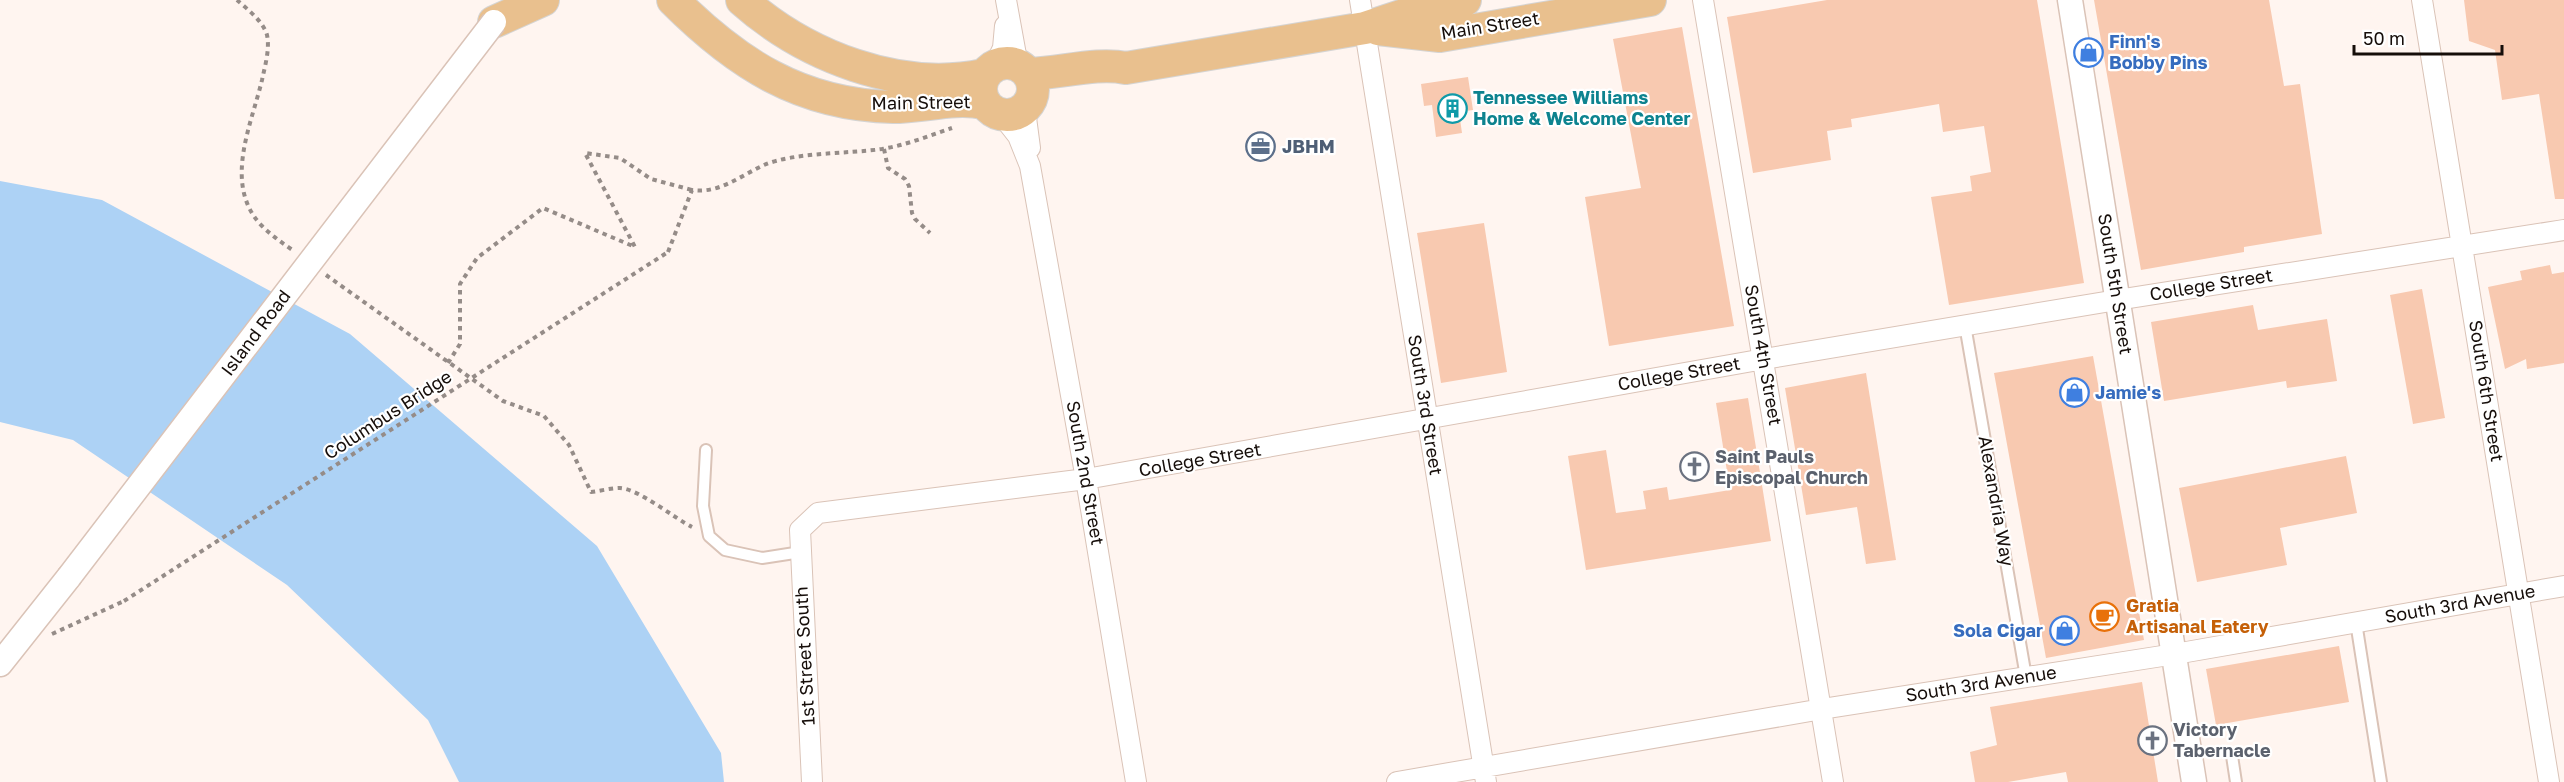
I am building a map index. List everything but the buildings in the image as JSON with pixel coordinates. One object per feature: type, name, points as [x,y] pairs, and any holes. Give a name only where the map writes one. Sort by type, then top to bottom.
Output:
[{"type":"main road","points":[[501,7],[543,0]]},
{"type":"main road","name":"Main Street","points":[[673,0],[707,34],[737,57],[775,80],[843,101],[898,107],[968,100],[1008,88],[1113,78],[1126,68],[1362,14],[1465,0]]},
{"type":"main road","name":"Main Street","points":[[742,0],[766,22],[798,42],[865,68],[925,80],[1008,88]]},
{"type":"main road","name":"Main Street","points":[[1362,14],[1440,36],[1650,0]]},
{"type":"street","name":"South 4th Street","points":[[1703,0],[1833,782]]},
{"type":"street","name":"South 5th Street","points":[[2070,0],[2194,782]]},
{"type":"street","name":"South 6th Street","points":[[2422,0],[2549,782]]},
{"type":"street","points":[[1007,6],[1011,18],[1008,88]]},
{"type":"street","name":"Island Road","points":[[0,664],[69,577],[501,7]]},
{"type":"street","name":"South 3rd Street","points":[[1362,14],[1485,775]]},
{"type":"street","name":"South 2nd Street","points":[[1008,88],[1017,136],[1030,165],[1086,479],[1136,782]]},
{"type":"street","name":"College Street","points":[[800,530],[818,513],[1086,479],[1965,325],[2564,231]]},
{"type":"street","name":"1st Street South","points":[[800,530],[812,782]]},
{"type":"street","name":"South 3rd Avenue","points":[[1397,782],[1485,775],[1822,709],[2175,654],[2564,586]]},
{"type":"lane","name":"Alexandria Way","points":[[1965,325],[2026,677]]},
{"type":"lane","points":[[705,450],[703,506],[709,536],[725,550],[762,558],[801,552]]},
{"type":"lane","points":[[2356,622],[2379,782]]},
{"type":"lane","points":[[2232,756],[2236,782]]},
{"type":"path","points":[[237,0],[261,24],[267,35],[267,60],[242,162],[244,191],[248,206],[260,224],[294,252]]},
{"type":"path","points":[[448,363],[460,344],[460,284],[477,258],[543,208],[635,248],[585,153],[620,158],[651,179],[705,192],[735,181],[765,165],[793,158],[884,149],[952,128]]},
{"type":"path","points":[[884,149],[888,168],[905,179],[909,186],[915,219],[930,233]]},
{"type":"path","name":"Columbus Bridge","points":[[50,635],[123,600],[668,252],[692,190]]},
{"type":"path","points":[[323,272],[503,401],[544,416],[569,446],[591,492],[622,488],[651,501],[675,519],[709,536]]},
{"type":"water","points":[[0,181],[102,200],[350,334],[597,546],[721,753],[724,782],[459,782],[428,720],[287,585],[73,440],[0,422]]},
{"type":"place","name":"Finn's Bobby Pins","points":[[2088,52]]},
{"type":"place","name":"Tennessee Williams Home & Welcome Center","points":[[1452,108]]},
{"type":"place","name":"JBHM","points":[[1261,147]]},
{"type":"place","name":"Jamie's","points":[[2074,393]]},
{"type":"place","name":"Saint Pauls Episcopal Church","points":[[1694,467]]},
{"type":"place","name":"Gratia Artisanal Eatery","points":[[2105,616]]},
{"type":"place","name":"Sola Cigar","points":[[2064,631]]},
{"type":"place","name":"Victory Tabernacle","points":[[2152,740]]}]
